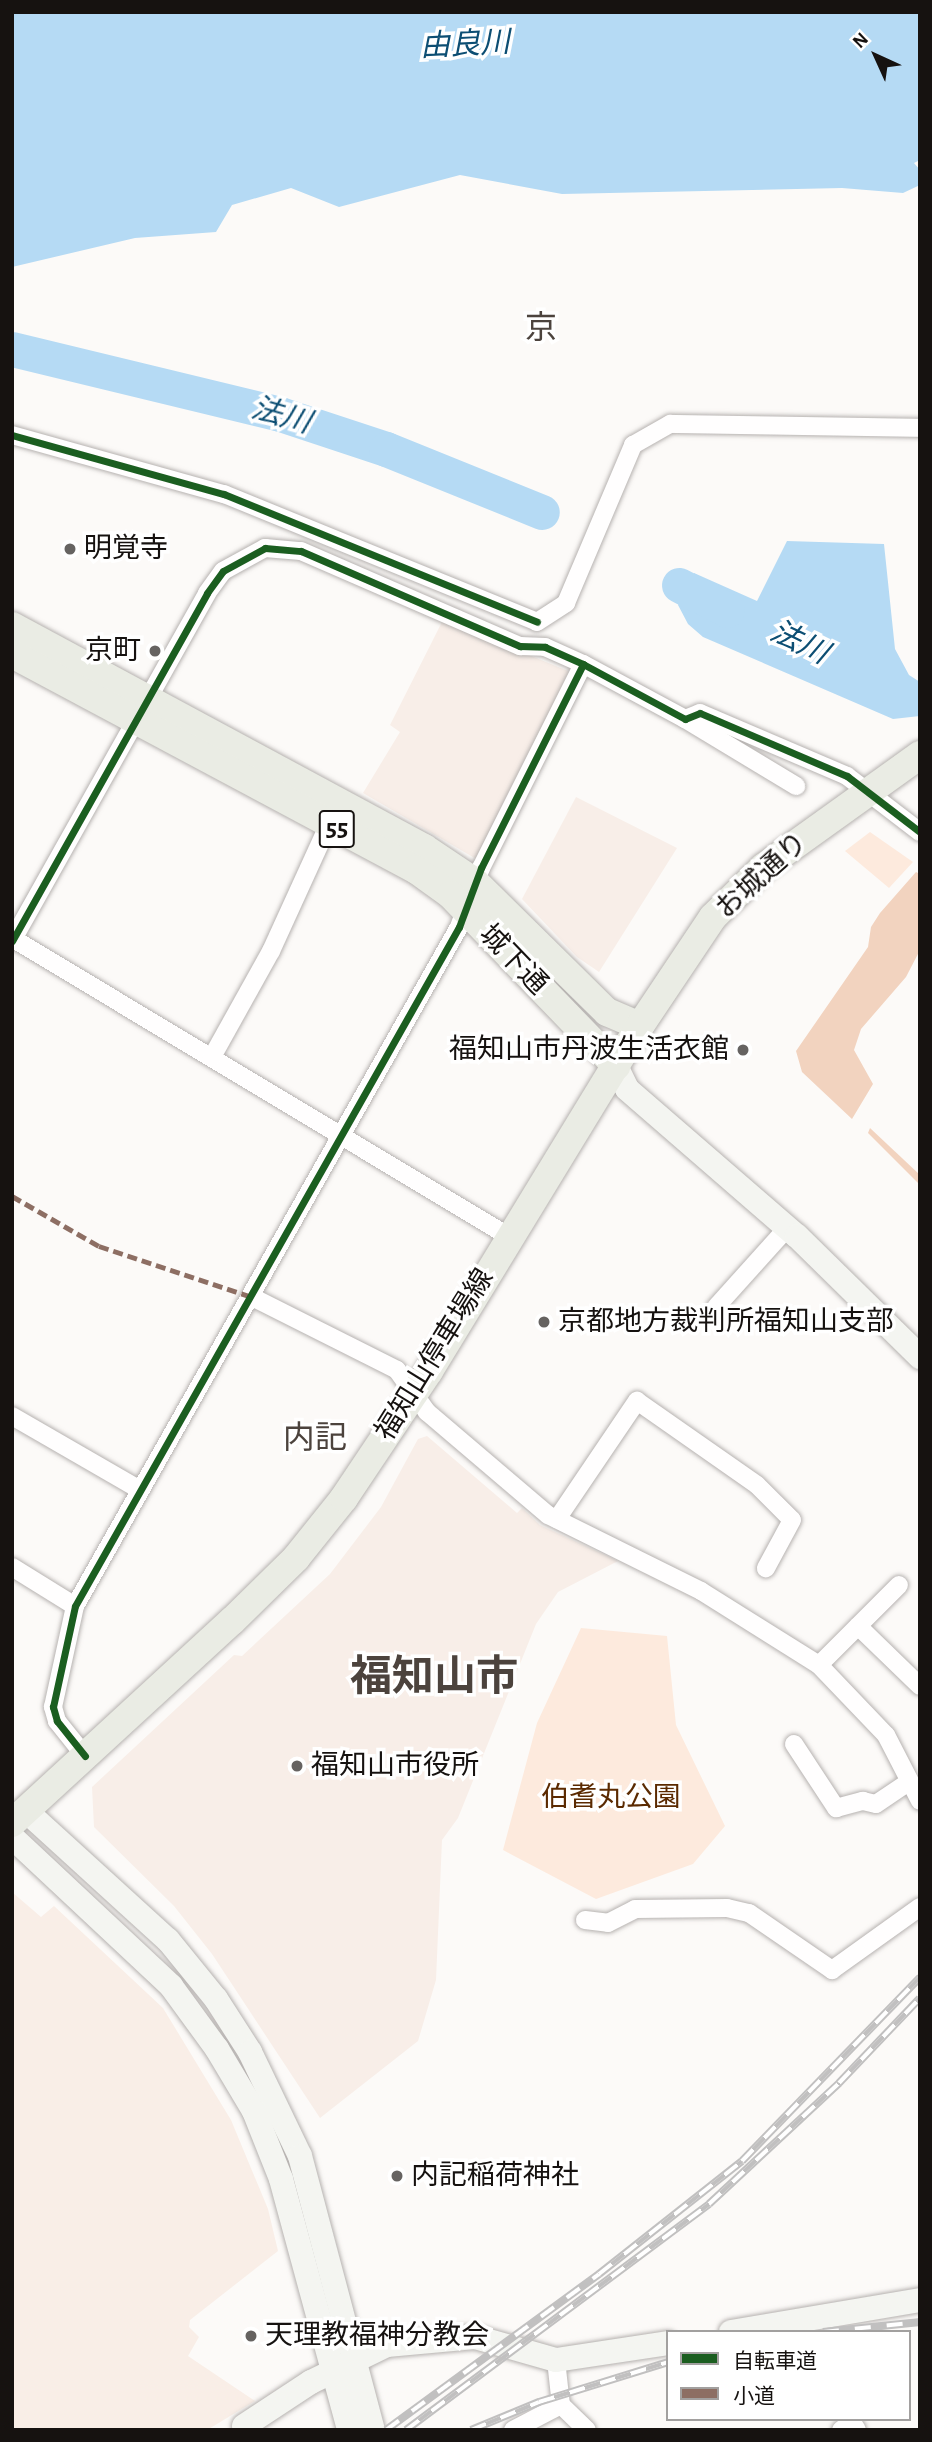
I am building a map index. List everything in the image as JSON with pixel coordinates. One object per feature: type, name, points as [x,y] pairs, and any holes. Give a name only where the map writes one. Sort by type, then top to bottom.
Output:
[{"type":"main road","name":"城下通","points":[[12,626],[141,711],[329,824],[415,869],[465,910],[616,1066]]},
{"type":"main road","name":"城下通","points":[[12,654],[141,711],[424,848],[475,882],[607,1012],[640,1026]]},
{"type":"main road","name":"お城通り","points":[[616,1066],[713,917],[737,890],[867,791],[920,755]]},
{"type":"main road","name":"城下通","points":[[475,882],[505,929],[597,1028],[616,1066]]},
{"type":"main road","name":"福知山停車場線","points":[[19,1817],[296,1558],[344,1499],[415,1393],[508,1236],[616,1066]]},
{"type":"street","points":[[537,622],[566,603],[632,445],[670,424],[920,428]]},
{"type":"street","points":[[12,435],[223,494],[537,622]]},
{"type":"street","points":[[508,1236],[13,939],[223,571],[265,548],[301,551],[520,646],[545,647],[583,664],[685,719],[796,786]]},
{"type":"street","points":[[537,622],[545,647]]},
{"type":"street","points":[[85,1756],[57,1721],[53,1707],[75,1606],[343,1135],[465,910],[475,882],[583,664]]},
{"type":"street","points":[[685,719],[700,713],[847,776],[920,832]]},
{"type":"street","points":[[212,1057],[271,951],[329,824]]},
{"type":"street","points":[[616,1066],[627,1088],[788,1227],[920,1357]]},
{"type":"street","points":[[716,1307],[788,1227]]},
{"type":"street","points":[[252,1297],[397,1370],[432,1417],[557,1519],[701,1591],[819,1665],[886,1735],[920,1801]]},
{"type":"street","points":[[557,1519],[637,1401],[757,1485],[792,1520],[766,1568]]},
{"type":"street","points":[[12,1416],[140,1489]]},
{"type":"street","points":[[12,1567],[75,1606]]},
{"type":"street","points":[[819,1665],[899,1584]]},
{"type":"street","points":[[858,1626],[920,1686]]},
{"type":"street","points":[[794,1744],[836,1808],[863,1801],[876,1804],[909,1782]]},
{"type":"street","points":[[19,1817],[168,1940],[216,1999],[250,2052],[300,2156],[356,2357],[373,2430]]},
{"type":"street","points":[[12,1837],[171,1986],[254,2110],[281,2179],[349,2430]]},
{"type":"street","points":[[585,1920],[608,1923],[635,1909],[727,1908],[749,1913],[832,1970],[920,1907]]},
{"type":"street","points":[[741,2330],[918,2296]]},
{"type":"street","points":[[243,2429],[334,2369],[387,2345],[475,2337],[556,2360],[666,2343]]},
{"type":"street","points":[[556,2360],[561,2405],[587,2430]]},
{"type":"street","points":[[513,2430],[561,2405]]},
{"type":"street","points":[[841,2430],[852,2422],[858,2430]]},
{"type":"shaded area","points":[[443,620],[573,673],[478,860],[363,793],[400,732],[390,725]]},
{"type":"shaded area","points":[[576,797],[677,848],[599,972],[577,957],[522,899]]},
{"type":"shaded area","points":[[916,872],[920,874],[920,950],[906,977],[861,1029],[854,1050],[873,1084],[852,1119],[802,1072],[796,1051],[868,947],[871,927],[880,913]]},
{"type":"shaded area","points":[[870,1128],[920,1175],[920,1185],[868,1133]]},
{"type":"shaded area","name":"福知山市役所","points":[[427,1436],[517,1513],[522,1508],[540,1525],[618,1561],[558,1592],[536,1624],[458,1818],[442,1840],[436,1980],[418,2041],[320,2118],[212,1954],[174,1906],[94,1827],[92,1787],[234,1655],[242,1656],[330,1574],[381,1507],[418,1439]]},
{"type":"shaded area","points":[[12,1892],[41,1917],[54,1906],[163,2008],[231,2120],[268,2209],[278,2251],[190,2320],[189,2327],[199,2337],[188,2356],[255,2401],[207,2430],[12,2430]]},
{"type":"green space","points":[[870,832],[913,862],[889,888],[845,851]]},
{"type":"green space","name":"伯耆丸公園","points":[[581,1628],[667,1636],[676,1725],[725,1826],[693,1864],[596,1899],[503,1850],[537,1723]]},
{"type":"water","name":"由良川","points":[[12,12],[920,12],[920,160],[914,163],[920,170],[920,185],[903,193],[842,188],[562,194],[460,175],[339,207],[291,188],[232,205],[216,232],[135,238],[12,267]]},
{"type":"water","points":[[787,541],[884,544],[895,649],[909,675],[920,682],[920,716],[893,719],[703,637],[688,624],[678,605],[694,573],[757,601]]},
{"type":"waterway","name":"法川","points":[[12,349],[280,414],[386,449],[542,512]]},
{"type":"waterway","name":"法川","points":[[679,585],[727,610]]},
{"type":"railway","points":[[386,2430],[599,2274],[742,2161],[920,1977]]},
{"type":"railway","points":[[406,2430],[709,2204],[839,2083],[920,1998]]},
{"type":"railway","points":[[842,2330],[920,2322]]},
{"type":"railway","points":[[471,2430],[539,2402],[666,2363]]},
{"type":"marked path","points":[[12,1196],[99,1246],[252,1297]]},
{"type":"cycle path","points":[[12,435],[224,494],[537,622]]},
{"type":"cycle path","points":[[12,941],[207,593],[223,571],[265,548],[301,551],[520,646],[545,647],[583,664],[685,719],[700,713],[847,776],[920,832]]},
{"type":"cycle path","points":[[85,1756],[57,1721],[53,1707],[75,1606],[459,927],[481,868],[583,664]]},
{"type":"place","name":"明覚寺","points":[[70,549]]},
{"type":"place","name":"京町","points":[[155,651]]},
{"type":"place","name":"福知山市丹波生活衣館","points":[[743,1050]]},
{"type":"place","name":"京都地方裁判所福知山支部","points":[[544,1322]]},
{"type":"place","name":"福知山市役所","points":[[297,1766]]},
{"type":"place","name":"内記稲荷神社","points":[[397,2176]]},
{"type":"place","name":"天理教福神分教会","points":[[251,2336]]},
{"type":"district","name":"京","points":[[541,328]]},
{"type":"district","name":"内記","points":[[315,1438]]},
{"type":"district","name":"福知山市","points":[[434,1677]]}]
